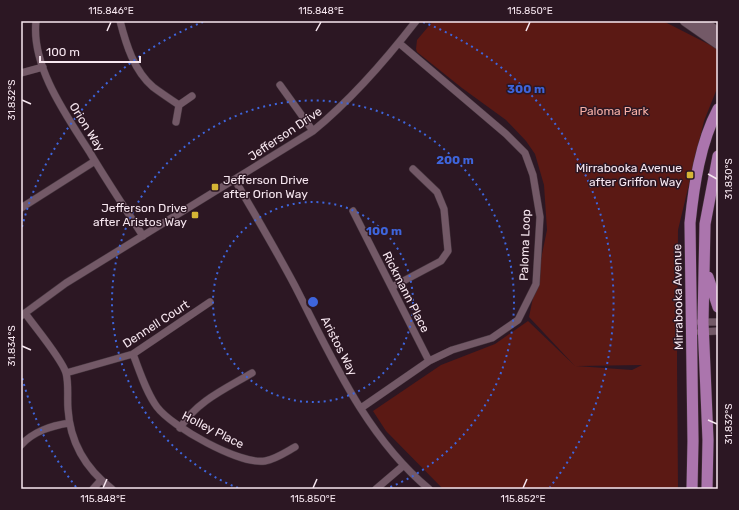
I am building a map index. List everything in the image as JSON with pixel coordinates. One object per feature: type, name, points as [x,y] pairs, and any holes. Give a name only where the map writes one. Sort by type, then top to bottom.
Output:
[{"type":"main road","name":"Mirrabooka Avenue","points":[[692,489],[694,441],[690,223],[693,197],[705,142],[718,109]]},
{"type":"main road","name":"Mirrabooka Avenue","points":[[706,489],[708,440],[703,327],[705,224],[718,156]]},
{"type":"main road","points":[[704,259],[711,290],[718,307]]},
{"type":"street","name":"Orion Way","points":[[36,21],[35,31],[43,67],[56,99],[143,236]]},
{"type":"street","points":[[120,21],[126,47],[141,73],[152,86],[179,104]]},
{"type":"street","name":"Jefferson Drive","points":[[23,314],[66,283],[313,131],[353,95],[399,43],[416,21]]},
{"type":"street","points":[[687,22],[712,28],[718,33]]},
{"type":"street","points":[[687,22],[718,44]]},
{"type":"street","name":"Paloma Loop","points":[[361,408],[429,361],[452,350],[492,338],[518,320],[536,284],[540,217],[533,175],[525,153],[506,134],[399,43]]},
{"type":"street","points":[[21,73],[43,67]]},
{"type":"street","points":[[280,86],[313,131]]},
{"type":"street","points":[[176,122],[179,104],[192,96]]},
{"type":"street","points":[[21,208],[95,161]]},
{"type":"street","points":[[392,287],[441,261],[448,251],[444,209],[437,192],[413,169]]},
{"type":"street","name":"Aristos Way","points":[[234,180],[284,266],[353,398],[361,408],[377,435],[403,466],[429,489]]},
{"type":"street","name":"Rickmann Place","points":[[353,211],[429,361]]},
{"type":"street","name":"Dennell Court","points":[[66,373],[134,354],[210,302]]},
{"type":"street","points":[[23,314],[66,373],[69,423],[75,445],[91,469],[112,489]]},
{"type":"street","points":[[703,327],[718,322]]},
{"type":"street","points":[[691,327],[703,327],[718,331]]},
{"type":"street","name":"Holley Place","points":[[134,354],[147,390],[157,407],[165,417],[180,428],[224,450],[253,461],[273,459],[295,447]]},
{"type":"street","points":[[180,428],[194,410],[203,402],[252,373]]},
{"type":"street","points":[[21,445],[42,430],[69,423]]},
{"type":"street","points":[[376,489],[403,466]]},
{"type":"street","points":[[93,489],[101,480]]},
{"type":"green space","name":"Paloma Park","points":[[433,21],[663,21],[718,49],[718,86],[704,121],[678,230],[678,489],[443,489],[386,431],[373,411],[441,365],[495,344],[528,321],[575,366],[529,317],[547,230],[544,185],[535,154],[526,141],[506,120],[462,88],[417,52],[417,40]],"holes":[[[642,365],[632,370],[576,366]]]},
{"type":"place","name":"Mirrabooka Avenue after Griffon Way","points":[[690,175]]},
{"type":"place","name":"Jefferson Drive after Orion Way","points":[[215,187]]},
{"type":"place","name":"Jefferson Drive after Aristos Way","points":[[195,215]]}]
